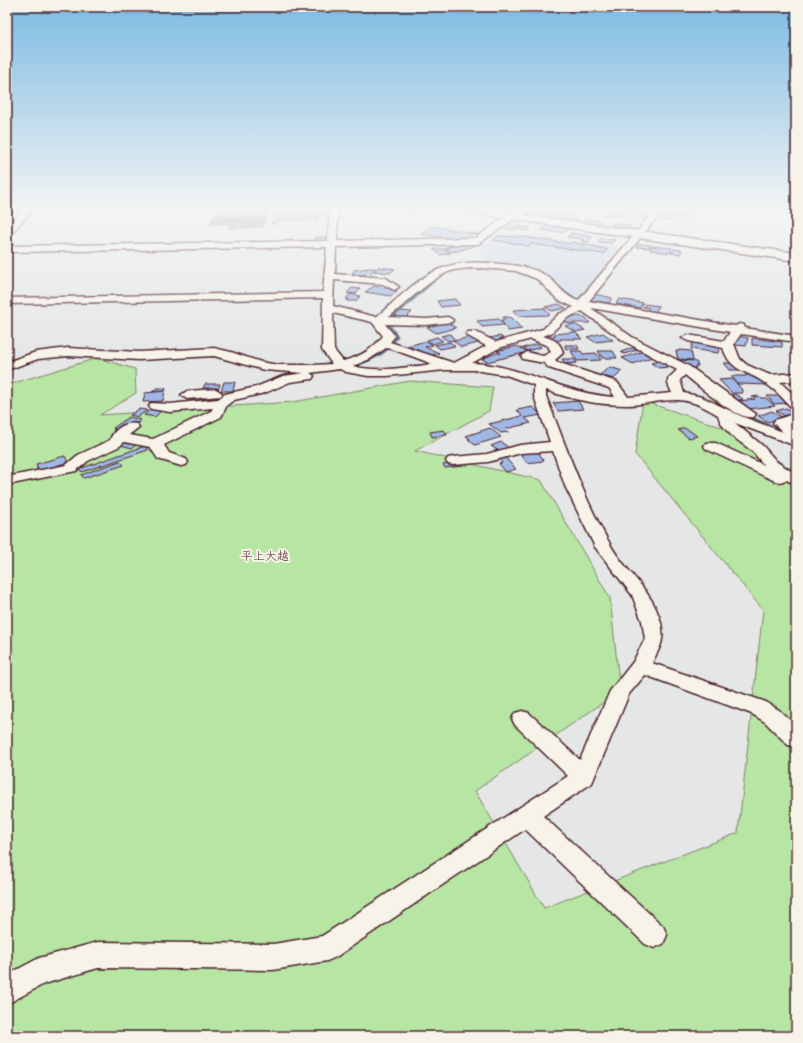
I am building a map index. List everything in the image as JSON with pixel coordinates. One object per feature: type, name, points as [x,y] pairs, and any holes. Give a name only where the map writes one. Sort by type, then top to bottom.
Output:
[{"type":"street","points":[[331,258],[330,277],[335,290],[328,308],[328,350],[331,358],[345,368],[358,372],[373,373],[453,366],[485,368],[518,374],[540,382],[550,388],[580,397],[623,401],[686,396],[796,442]]},
{"type":"street","points":[[488,258],[492,264]]},
{"type":"street","points":[[155,444],[216,414],[222,403],[230,397],[260,390],[300,376],[335,376],[352,363],[389,345],[453,366],[495,346],[547,331],[563,316],[582,307],[621,258]]},
{"type":"street","points":[[383,321],[436,274],[462,266],[492,264],[518,268],[535,274],[545,280],[562,298],[582,307],[628,338],[683,370],[734,406],[758,418],[778,425],[796,436]]},
{"type":"street","points":[[330,277],[372,279],[395,283]]},
{"type":"street","points":[[7,301],[335,290],[359,287]]},
{"type":"street","points":[[582,307],[739,328],[796,339]]},
{"type":"street","points":[[328,308],[383,321],[426,322],[448,320]]},
{"type":"street","points":[[383,321],[389,335],[389,345]]},
{"type":"street","points":[[728,345],[739,328]]},
{"type":"street","points":[[472,334],[495,346]]},
{"type":"street","points":[[518,374],[529,361],[536,358],[556,355],[556,346],[533,336]]},
{"type":"street","points":[[688,338],[728,345]]},
{"type":"street","points":[[728,345],[736,364],[768,379],[796,404]]},
{"type":"street","points":[[7,366],[36,356],[68,352],[139,356],[214,352],[224,353],[266,366],[308,370],[345,368]]},
{"type":"street","points":[[536,358],[594,378],[617,388],[623,401]]},
{"type":"street","points":[[594,378],[603,368]]},
{"type":"street","points":[[680,397],[674,384],[674,379],[683,370]]},
{"type":"street","points":[[768,379],[796,377]]},
{"type":"street","points":[[7,990],[39,972],[98,955],[273,957],[327,948],[584,777],[620,691],[641,666],[654,639],[648,614],[640,594],[603,547],[573,486],[540,396],[540,382]]},
{"type":"street","points":[[187,395],[219,393],[237,395]]},
{"type":"street","points":[[156,406],[170,408],[222,403]]},
{"type":"street","points":[[724,412],[726,421],[736,432],[758,449],[772,465],[795,480]]},
{"type":"street","points":[[753,424],[778,425],[796,417]]},
{"type":"street","points":[[7,481],[71,468],[83,458],[115,443],[119,437],[118,435],[132,427]]},
{"type":"street","points":[[119,437],[155,444],[160,449],[163,456],[181,462]]},
{"type":"street","points":[[453,461],[488,458],[520,449],[559,446]]},
{"type":"street","points":[[711,446],[778,478],[795,480]]},
{"type":"street","points":[[641,666],[759,708],[772,716],[796,740]]},
{"type":"street","points":[[522,719],[584,777]]},
{"type":"street","points":[[527,816],[654,935]]},
{"type":"shaded area","points":[[485,258],[612,258],[578,302],[542,279],[511,266],[486,260]]},
{"type":"green space","points":[[97,358],[135,369],[136,393],[100,415],[293,402],[410,381],[493,387],[489,411],[415,451],[541,480],[610,598],[620,691],[475,791],[544,908],[738,833],[763,610],[635,454],[643,401],[736,432],[796,473],[796,1036],[7,1036],[7,385]]},
{"type":"building","points":[[378,267],[395,269],[390,273],[374,271]]},
{"type":"building","points":[[375,268],[371,273],[366,272],[365,275],[352,274],[354,270]]},
{"type":"building","points":[[374,286],[397,291],[391,296],[365,292]]},
{"type":"building","points":[[352,288],[360,289],[356,294],[347,293]]},
{"type":"building","points":[[350,294],[360,296],[356,301],[347,301],[349,299],[346,299]]},
{"type":"building","points":[[592,295],[612,298],[609,303],[590,300]]},
{"type":"building","points":[[455,299],[460,305],[441,307],[437,301]]},
{"type":"building","points":[[619,299],[643,303],[640,308],[616,304]]},
{"type":"building","points":[[559,304],[566,308],[552,311],[545,307]]},
{"type":"building","points":[[645,304],[659,306],[654,314],[647,311],[649,308],[643,307]]},
{"type":"building","points":[[544,308],[550,315],[518,316],[513,310]]},
{"type":"building","points":[[401,311],[412,312],[403,321],[391,319]]},
{"type":"building","points":[[575,316],[585,317],[590,323],[566,323],[565,318]]},
{"type":"building","points":[[503,317],[509,317],[522,329],[508,331],[501,320],[505,320]]},
{"type":"building","points":[[499,319],[504,325],[482,327],[477,321]]},
{"type":"building","points":[[447,322],[456,328],[436,333],[427,327]]},
{"type":"building","points":[[574,324],[585,330],[576,332],[565,326]]},
{"type":"building","points":[[575,332],[582,339],[560,339],[561,340],[550,341],[545,336],[555,336],[554,334]]},
{"type":"building","points":[[603,333],[613,340],[595,342],[587,337]]},
{"type":"building","points":[[450,334],[455,340],[448,341],[441,336]]},
{"type":"building","points":[[500,336],[503,338],[499,339],[502,341],[496,343],[489,338]]},
{"type":"building","points":[[737,336],[748,338],[746,346],[735,345]]},
{"type":"building","points":[[437,337],[443,341],[433,344],[427,340]]},
{"type":"building","points":[[470,337],[483,342],[461,347],[454,341]]},
{"type":"building","points":[[752,338],[782,342],[782,347],[752,345]]},
{"type":"building","points":[[426,341],[433,345],[425,347],[439,353],[430,356],[408,346]]},
{"type":"building","points":[[450,342],[455,346],[440,349],[435,345]]},
{"type":"building","points":[[693,342],[720,346],[718,353],[691,349]]},
{"type":"building","points":[[536,344],[541,347],[527,351],[523,348]]},
{"type":"building","points":[[565,345],[577,345],[579,349],[566,349]]},
{"type":"building","points":[[517,346],[528,352],[487,362],[482,359],[496,353],[501,353],[497,351]]},
{"type":"building","points":[[632,348],[637,350],[624,354],[621,352]]},
{"type":"building","points":[[571,351],[581,351],[583,354],[596,353],[601,360],[577,361]]},
{"type":"building","points":[[598,351],[613,351],[617,358],[602,358]]},
{"type":"building","points":[[676,351],[691,351],[693,360],[678,359]]},
{"type":"building","points":[[641,352],[652,357],[633,364],[622,358]]},
{"type":"building","points":[[562,359],[574,359],[577,363],[565,364]]},
{"type":"building","points":[[681,360],[694,361],[698,366],[695,366],[696,368],[683,367]]},
{"type":"building","points":[[660,361],[668,367],[659,368],[651,363]]},
{"type":"building","points":[[724,363],[733,363],[739,370],[730,370]]},
{"type":"building","points":[[610,367],[622,371],[614,379],[600,375]]},
{"type":"building","points":[[745,375],[752,375],[769,385],[738,384],[731,376],[746,376]]},
{"type":"building","points":[[733,379],[742,390],[742,393],[732,393],[719,380]]},
{"type":"building","points":[[224,382],[235,382],[233,391],[221,391]]},
{"type":"building","points":[[205,384],[220,384],[218,390],[213,390],[214,388],[203,388]]},
{"type":"building","points":[[157,388],[166,388],[165,391],[152,392]]},
{"type":"building","points":[[165,391],[163,401],[143,402],[145,393]]},
{"type":"building","points":[[735,394],[743,399],[732,402],[723,397]]},
{"type":"building","points":[[759,396],[761,398],[766,398],[775,406],[748,409],[739,401],[755,399],[752,397]]},
{"type":"building","points":[[767,396],[783,396],[789,403],[774,404]]},
{"type":"building","points":[[578,401],[583,409],[558,411],[553,403]]},
{"type":"building","points":[[533,407],[541,415],[525,418],[531,423],[505,429],[508,432],[501,433],[489,424],[522,416],[517,410]]},
{"type":"building","points":[[152,408],[162,410],[155,417],[144,415]]},
{"type":"building","points":[[786,408],[796,414],[787,417],[776,411]]},
{"type":"building","points":[[139,409],[147,410],[138,417],[130,415]]},
{"type":"building","points":[[772,411],[782,417],[768,422],[758,416]]},
{"type":"building","points":[[129,417],[141,420],[118,432],[113,430],[115,429],[113,428]]},
{"type":"building","points":[[490,428],[501,437],[475,445],[466,436]]},
{"type":"building","points":[[684,428],[697,436],[689,438],[678,430]]},
{"type":"building","points":[[444,430],[447,435],[432,437],[430,432]]},
{"type":"building","points":[[121,440],[137,444],[132,448],[117,444]]},
{"type":"building","points":[[501,442],[509,448],[499,451],[491,446]]},
{"type":"building","points":[[145,446],[148,450],[82,472],[79,469]]},
{"type":"building","points":[[537,450],[544,461],[527,463],[519,452]]},
{"type":"building","points":[[65,456],[68,462],[40,471],[36,468],[38,468],[36,464]]},
{"type":"building","points":[[506,458],[516,469],[506,472],[499,464],[502,463],[499,459]]},
{"type":"building","points":[[120,461],[124,465],[84,478],[81,475]]},
{"type":"building","points":[[461,462],[463,466],[445,468],[443,465]]},
{"type":"waterway","points":[[408,304],[436,279]]},
{"type":"waterway","points":[[357,365],[385,351],[394,342],[397,336],[387,322],[409,303]]},
{"type":"waterway","points":[[331,370],[339,369]]},
{"type":"waterway","points":[[745,415],[771,426]]},
{"type":"waterway","points":[[768,425],[783,431]]},
{"type":"district","name":"平上大越","points":[[265,556]]}]
